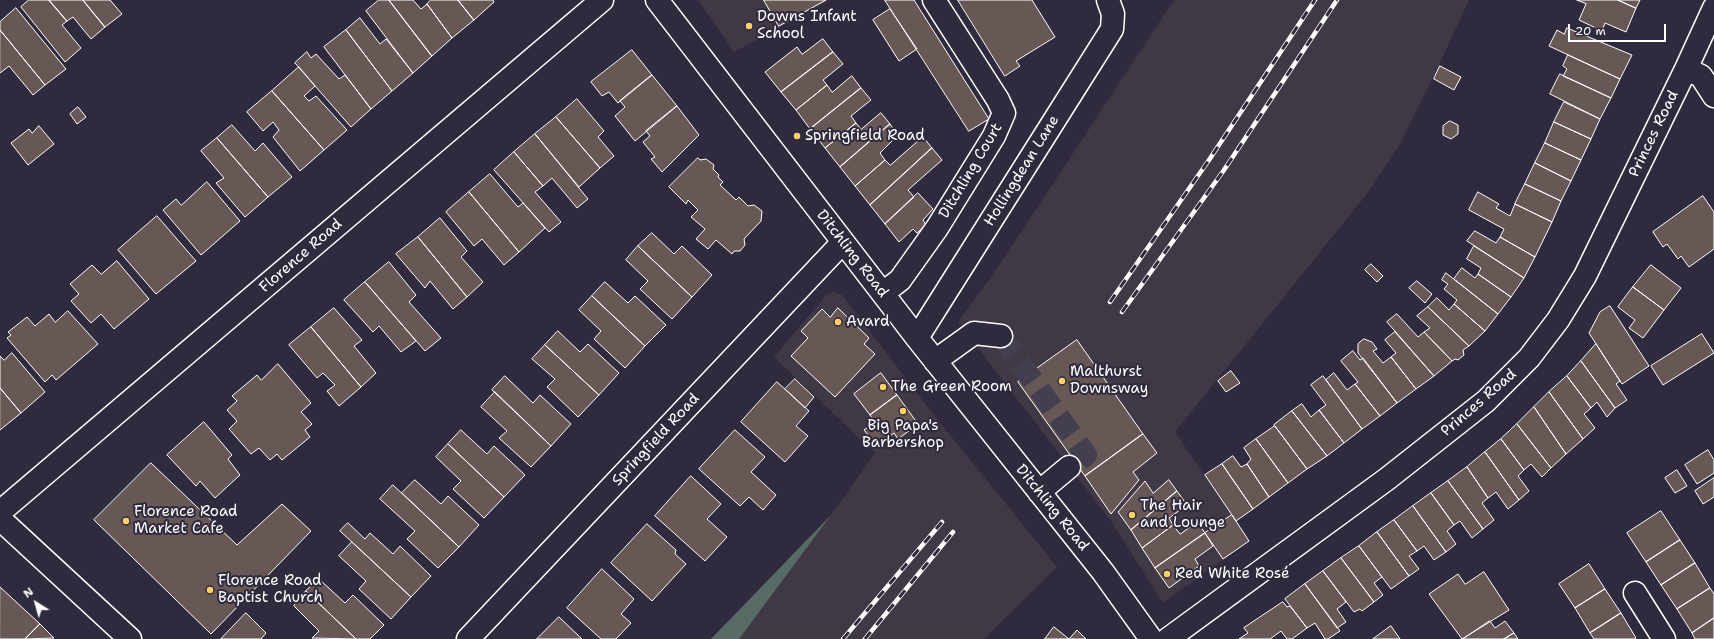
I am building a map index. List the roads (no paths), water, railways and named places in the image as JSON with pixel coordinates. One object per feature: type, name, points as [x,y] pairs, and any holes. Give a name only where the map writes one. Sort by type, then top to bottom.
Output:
[{"type":"street","name":"Florence Road","points":[[0,512],[602,0]]},
{"type":"street","name":"Ditchling Road","points":[[657,0],[917,338],[1103,572],[1151,639]]},
{"type":"street","name":"Ditchling Court","points":[[883,293],[900,280],[937,228],[994,136],[1004,113],[998,100],[934,0]]},
{"type":"street","name":"Hollingdean Lane","points":[[917,338],[1112,30],[1113,14],[1108,0]]},
{"type":"street","name":"Princes Road","points":[[1168,639],[1387,479],[1486,401],[1529,358],[1558,320],[1585,276],[1686,70],[1714,8]]},
{"type":"street","points":[[1686,70],[1701,76],[1714,96]]},
{"type":"street","name":"Springfield Road","points":[[468,639],[843,242]]},
{"type":"street","points":[[935,361],[974,332],[1001,336]]},
{"type":"street","points":[[1039,492],[1069,467]]},
{"type":"street","points":[[0,519],[130,639]]},
{"type":"street","points":[[1635,593],[1664,639]]},
{"type":"tunnel","points":[[1001,336],[1086,455],[1069,467]]},
{"type":"railway","points":[[1110,302],[1209,160],[1315,0]]},
{"type":"railway","points":[[1122,312],[1224,170],[1337,0]]},
{"type":"railway","points":[[843,639],[942,522]]},
{"type":"railway","points":[[865,639],[953,532]]},
{"type":"place","name":"Downs Infant School","points":[[749,26]]},
{"type":"place","name":"Springfield Road","points":[[797,136]]},
{"type":"place","name":"Avard","points":[[838,322]]},
{"type":"place","name":"Malthurst Downsway","points":[[1062,381]]},
{"type":"place","name":"The Green Room","points":[[883,387]]},
{"type":"place","name":"Big Papa's Barbershop","points":[[903,411]]},
{"type":"place","name":"The Hair and Lounge","points":[[1132,515]]},
{"type":"place","name":"Florence Road Market Cafe","points":[[126,521]]},
{"type":"place","name":"Red White Rosé","points":[[1167,574]]},
{"type":"place","name":"Florence Road Baptist Church","points":[[210,590]]}]
